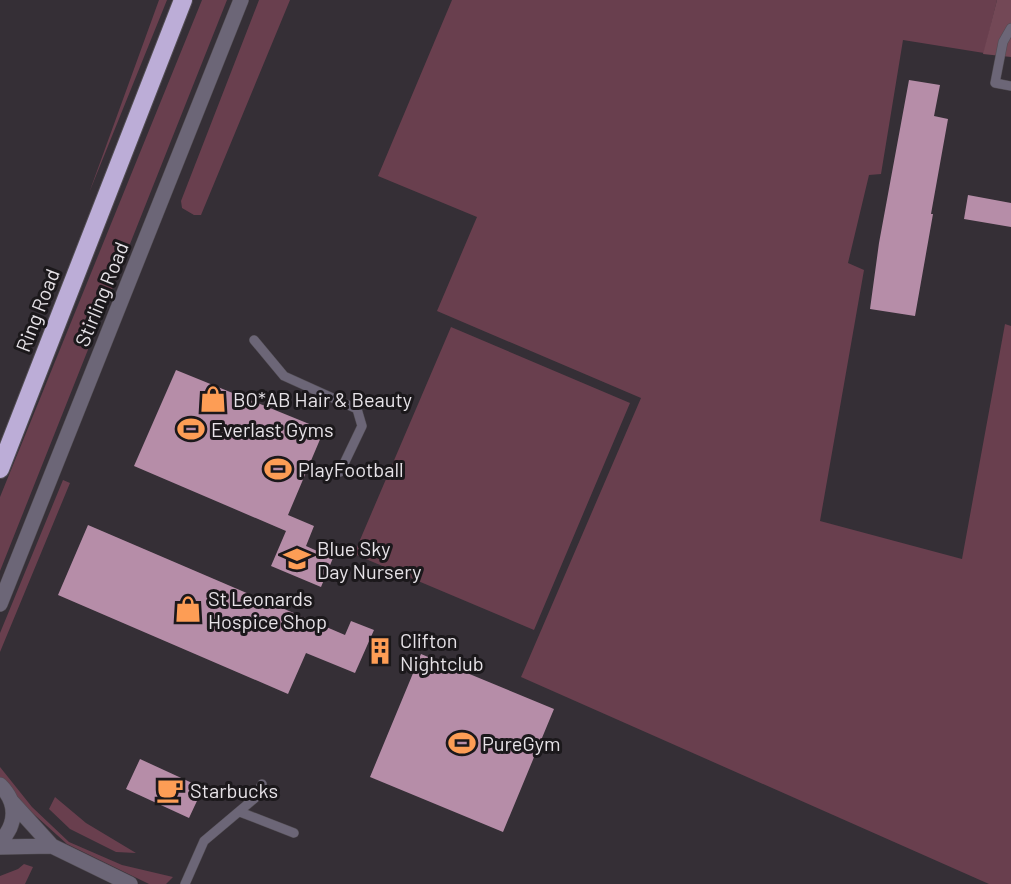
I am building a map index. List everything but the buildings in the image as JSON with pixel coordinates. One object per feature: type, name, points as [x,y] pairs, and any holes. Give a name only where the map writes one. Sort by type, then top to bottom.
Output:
[{"type":"highway","name":"Ring Road","points":[[0,469],[183,0]]},
{"type":"street","name":"Stirling Road","points":[[0,604],[241,0]]},
{"type":"street","points":[[0,785],[8,792],[14,813],[8,834],[0,844]]},
{"type":"street","points":[[12,802],[52,846],[130,884]]},
{"type":"street","points":[[0,844],[52,846]]},
{"type":"lane","points":[[1011,28],[1003,42],[994,83],[1011,86]]},
{"type":"lane","points":[[254,340],[284,376],[357,409],[362,426],[340,472]]},
{"type":"lane","points":[[186,884],[204,841],[255,798],[262,784]]},
{"type":"lane","points":[[240,812],[294,833]]},
{"type":"shaded area","points":[[159,0],[167,0],[89,193]]},
{"type":"shaded area","points":[[202,0],[227,0],[0,571],[0,497]]},
{"type":"shaded area","points":[[259,0],[290,0],[201,215],[194,215],[182,208],[181,201]]},
{"type":"shaded area","points":[[452,0],[997,0],[984,53],[903,40],[881,174],[869,175],[848,263],[864,270],[820,521],[962,559],[1005,324],[1011,326],[1011,884],[989,884],[521,677],[641,398],[437,311],[477,217],[378,176]]},
{"type":"shaded area","points":[[997,0],[1011,0],[1011,57],[983,54]]},
{"type":"shaded area","points":[[451,327],[630,403],[534,630],[354,554]]},
{"type":"shaded area","points":[[63,480],[70,483],[0,652],[0,633]]},
{"type":"shaded area","points":[[0,767],[32,807],[69,842],[122,865],[173,877],[166,884],[149,884],[67,844],[27,808],[0,778]]},
{"type":"shaded area","points":[[55,797],[86,823],[136,853],[116,852],[70,829],[49,809]]},
{"type":"shaded area","points":[[24,864],[33,867],[25,884],[0,884],[0,876]]},
{"type":"place","name":"BO*AB Hair & Beauty","points":[[213,399]]},
{"type":"place","name":"Everlast Gyms","points":[[191,429]]},
{"type":"place","name":"PlayFootball","points":[[278,469]]},
{"type":"place","name":"Blue Sky Day Nursery","points":[[297,559]]},
{"type":"place","name":"St Leonards Hospice Shop","points":[[188,609]]},
{"type":"place","name":"Clifton Nightclub","points":[[380,651]]},
{"type":"place","name":"PureGym","points":[[462,743]]},
{"type":"place","name":"Starbucks","points":[[170,790]]}]
